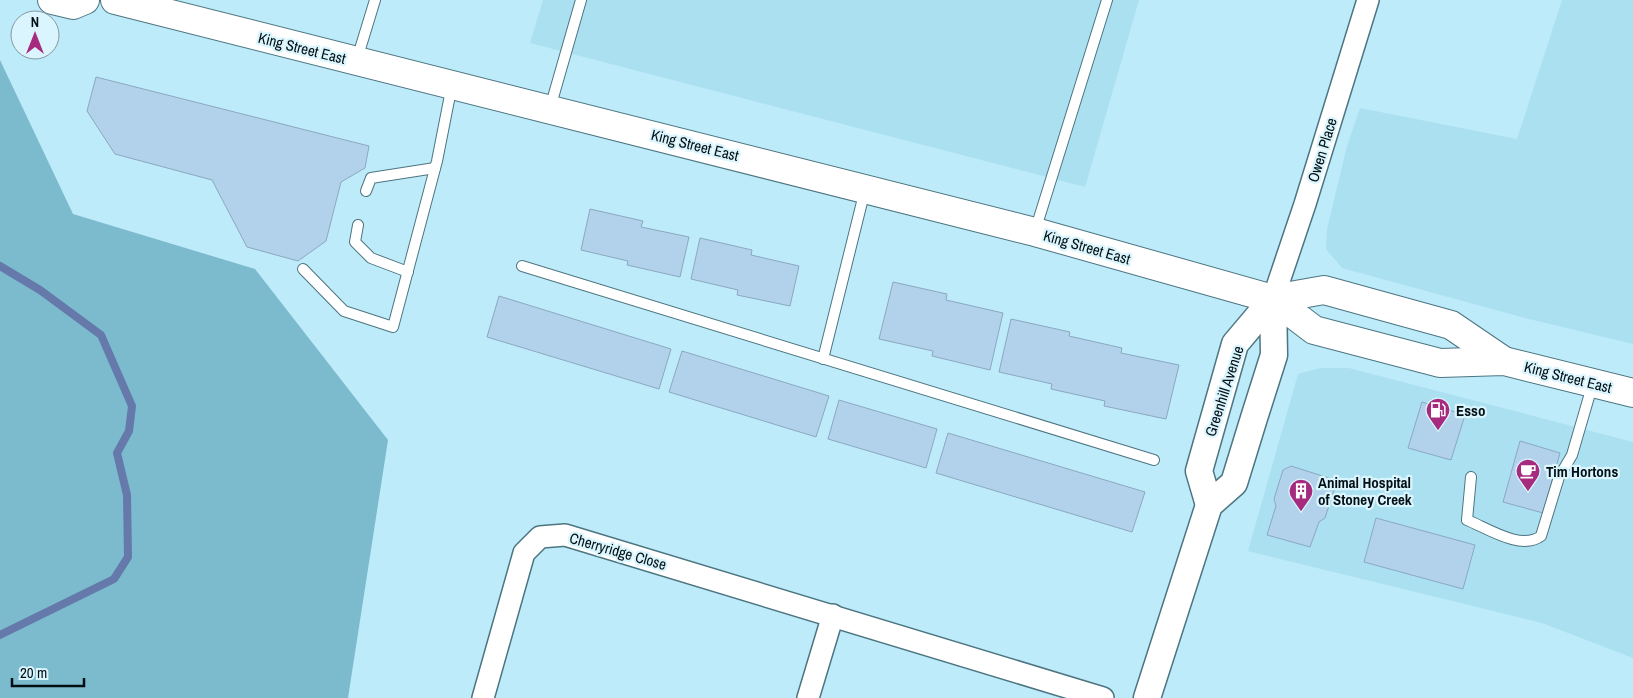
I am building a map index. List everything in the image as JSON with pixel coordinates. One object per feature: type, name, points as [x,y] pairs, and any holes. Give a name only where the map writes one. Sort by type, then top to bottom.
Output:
[{"type":"main road","points":[[52,0],[73,5],[85,0]]},
{"type":"main road","name":"King Street East","points":[[115,0],[175,12],[356,62],[550,108],[1035,232],[1273,299],[1314,330],[1440,364],[1504,362],[1633,393]]},
{"type":"main road","name":"King Street East","points":[[1273,299],[1324,290],[1451,325],[1504,362]]},
{"type":"street","name":"Owen Place","points":[[1273,299],[1305,204],[1368,0]]},
{"type":"street","name":"Greenhill Avenue","points":[[1208,505],[1199,471],[1236,344],[1273,299]]},
{"type":"street","points":[[1147,698],[1208,505],[1234,483],[1274,355],[1273,299]]},
{"type":"street","name":"Cherryridge Close","points":[[484,698],[524,553],[540,537],[565,535],[1103,698]]},
{"type":"street","points":[[808,698],[833,616]]},
{"type":"lane","points":[[356,62],[375,0]]},
{"type":"lane","points":[[550,108],[581,0]]},
{"type":"lane","points":[[1035,232],[1106,0]]},
{"type":"lane","points":[[303,270],[344,311],[393,327],[435,168],[453,85]]},
{"type":"lane","points":[[366,191],[371,178],[435,168]]},
{"type":"lane","points":[[823,359],[865,189]]},
{"type":"lane","points":[[358,225],[355,242],[371,258],[408,272]]},
{"type":"lane","points":[[522,266],[1154,460]]},
{"type":"lane","points":[[1471,477],[1468,520],[1518,541],[1535,540],[1541,536],[1559,476],[1572,455],[1593,383]]},
{"type":"shaded area","points":[[543,0],[1139,0],[1085,187],[530,43]]},
{"type":"shaded area","points":[[1562,0],[1633,0],[1633,344],[1529,319],[1342,268],[1326,249],[1327,229],[1347,146],[1360,108],[1517,139]]},
{"type":"shaded area","points":[[0,60],[73,214],[255,269],[388,440],[348,698],[0,698]]},
{"type":"shaded area","points":[[1320,368],[1349,368],[1633,442],[1633,658],[1542,623],[1248,551],[1298,374]]},
{"type":"building","points":[[96,77],[369,146],[365,168],[341,182],[326,241],[298,261],[247,247],[212,180],[115,154],[87,111]]},
{"type":"building","points":[[590,209],[643,221],[641,227],[689,237],[680,277],[627,265],[628,261],[581,250]]},
{"type":"building","points":[[700,238],[752,250],[751,255],[799,266],[790,306],[737,295],[738,290],[691,279]]},
{"type":"building","points":[[893,282],[947,294],[946,300],[1003,313],[990,370],[932,356],[933,351],[879,339]]},
{"type":"building","points":[[499,296],[671,349],[659,389],[487,337]]},
{"type":"building","points":[[1011,319],[1070,332],[1069,336],[1122,348],[1121,353],[1179,365],[1166,419],[1104,406],[1105,401],[1051,389],[1052,384],[999,372]]},
{"type":"building","points":[[682,351],[829,396],[816,437],[669,392]]},
{"type":"building","points":[[839,400],[937,429],[926,468],[828,439]]},
{"type":"building","points":[[1422,402],[1465,415],[1451,460],[1408,448]]},
{"type":"building","points":[[948,433],[1145,492],[1132,532],[936,473]]},
{"type":"building","points":[[1520,441],[1560,453],[1543,513],[1503,502]]},
{"type":"building","name":"Animal Hospital of Stoney Creek","points":[[1291,466],[1332,479],[1335,487],[1325,518],[1319,522],[1310,547],[1267,535],[1276,506],[1274,499],[1283,470]]},
{"type":"building","points":[[1376,518],[1475,545],[1463,589],[1364,562]]},
{"type":"waterway","points":[[0,266],[40,290],[101,335],[132,406],[129,431],[117,453],[127,495],[128,557],[114,579],[0,635]]},
{"type":"place","name":"Esso","points":[[1438,431]]},
{"type":"place","name":"Tim Hortons","points":[[1528,492]]},
{"type":"place","name":"Animal Hospital of Stoney Creek","points":[[1301,512]]}]
